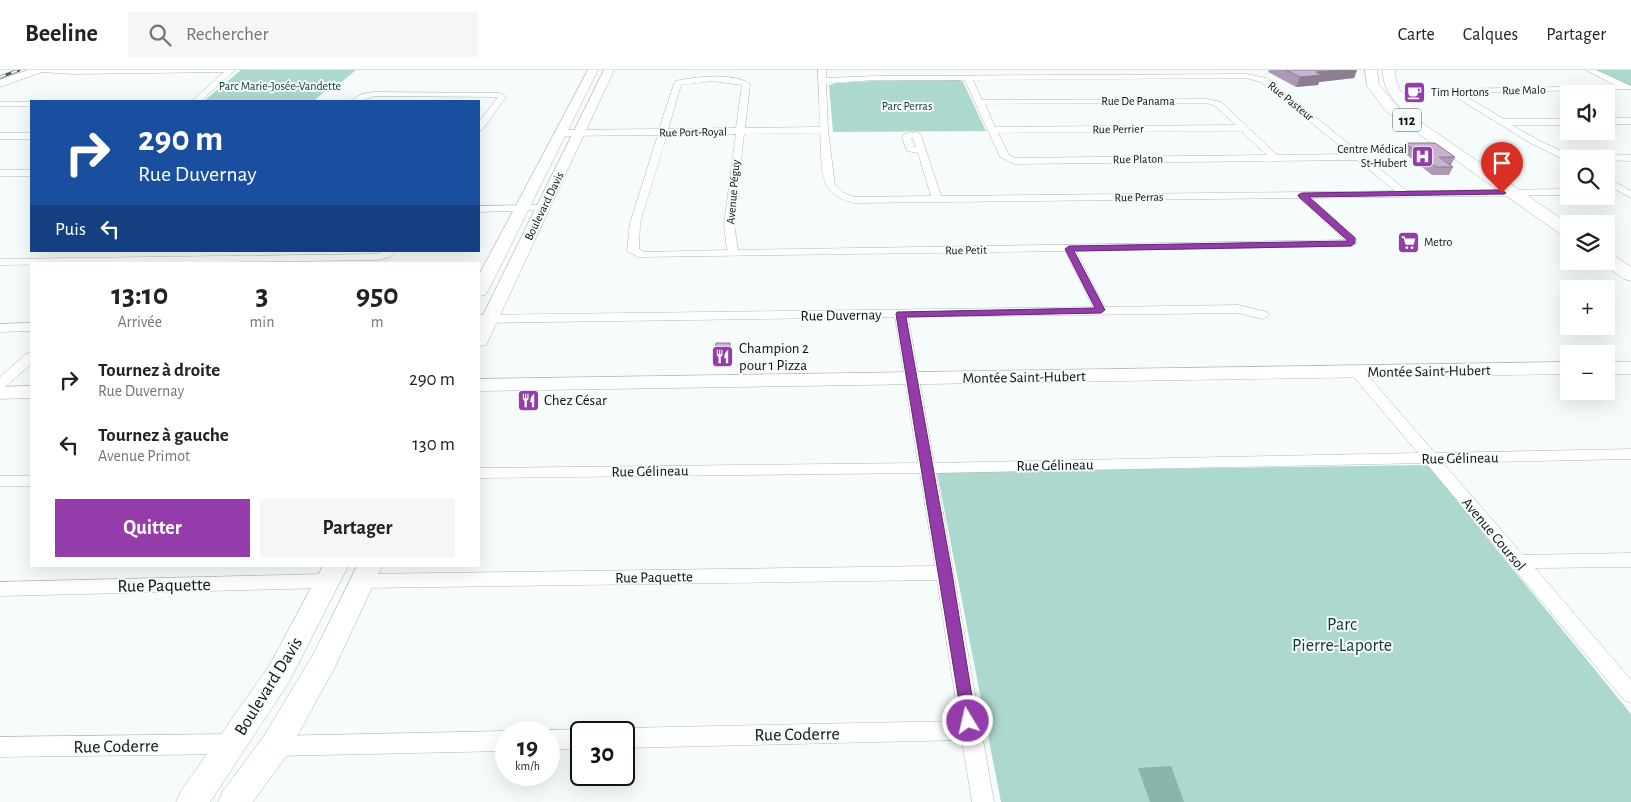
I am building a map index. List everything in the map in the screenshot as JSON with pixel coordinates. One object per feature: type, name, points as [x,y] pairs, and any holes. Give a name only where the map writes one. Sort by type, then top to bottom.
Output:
[{"type":"main road","name":"112","points":[[1389,70],[1392,89],[1407,106],[1566,215]]},
{"type":"main road","name":"112","points":[[1367,75],[1381,99],[1394,111],[1560,226]]},
{"type":"main road","points":[[1615,248],[1631,259]]},
{"type":"main road","points":[[1615,264],[1631,275]]},
{"type":"street","points":[[0,84],[39,70],[73,72],[226,70]]},
{"type":"street","points":[[197,100],[231,70]]},
{"type":"street","name":"Boulevard Davis","points":[[480,289],[593,70]]},
{"type":"street","name":"Boulevard Davis","points":[[480,337],[484,319],[543,208],[609,70]]},
{"type":"street","name":"Rue Perras","points":[[822,70],[824,130],[830,185],[834,192],[854,200],[1560,192]]},
{"type":"street","points":[[1383,70],[1389,70]]},
{"type":"street","points":[[1590,70],[1630,89]]},
{"type":"street","name":"Rue Pasteur","points":[[822,81],[968,78],[1258,77],[1405,194]]},
{"type":"street","name":"Rue Platon","points":[[968,78],[1005,157],[1014,160],[1360,157]]},
{"type":"street","name":"Avenue Péguy","points":[[662,132],[678,83],[687,81],[738,80],[746,84],[729,224],[733,253]]},
{"type":"street","name":"Rue Malo","points":[[1502,122],[1450,91],[1630,89]]},
{"type":"street","points":[[356,100],[375,94],[500,95],[502,97],[480,127]]},
{"type":"street","points":[[427,100],[432,94]]},
{"type":"street","name":"Rue De Panama","points":[[979,102],[1206,101],[1218,104],[1275,158]]},
{"type":"street","points":[[0,104],[30,104]]},
{"type":"street","points":[[1615,121],[1631,121]]},
{"type":"street","points":[[1502,122],[1560,122]]},
{"type":"street","points":[[1502,122],[1560,154]]},
{"type":"street","name":"Rue Perrier","points":[[991,130],[1244,128]]},
{"type":"street","name":"Rue Port-Royal","points":[[560,133],[824,130]]},
{"type":"street","name":"Rue Petit","points":[[662,132],[635,223],[633,251],[642,255],[1351,243],[1352,240],[1302,195]]},
{"type":"street","points":[[0,136],[30,136]]},
{"type":"street","points":[[921,151],[937,199]]},
{"type":"street","points":[[1615,158],[1631,158]]},
{"type":"street","points":[[0,173],[30,173]]},
{"type":"street","points":[[0,179],[11,173]]},
{"type":"street","points":[[1615,185],[1628,193]]},
{"type":"street","points":[[1615,192],[1628,193]]},
{"type":"street","points":[[480,209],[543,208]]},
{"type":"street","points":[[1069,249],[1101,310]]},
{"type":"street","points":[[0,262],[377,257],[390,252]]},
{"type":"street","name":"Rue Duvernay","points":[[484,319],[1238,309],[1263,316]]},
{"type":"street","points":[[901,314],[983,802]]},
{"type":"street","points":[[0,328],[30,327]]},
{"type":"street","points":[[0,384],[30,358]]},
{"type":"street","name":"Montée Saint-Hubert","points":[[480,385],[1358,373],[1560,368]]},
{"type":"street","points":[[1615,368],[1631,368]]},
{"type":"street","name":"Avenue Coursol","points":[[1358,373],[1631,694]]},
{"type":"street","points":[[0,392],[30,392]]},
{"type":"street","name":"Rue Gélineau","points":[[480,474],[926,468],[1631,454]]},
{"type":"street","points":[[0,481],[30,481]]},
{"type":"street","points":[[1519,562],[1631,560]]},
{"type":"street","name":"Rue Paquette","points":[[366,574],[945,573]]},
{"type":"street","name":"Boulevard Davis","points":[[192,802],[279,674],[332,574]]},
{"type":"street","name":"Rue Paquette","points":[[0,589],[332,574]]},
{"type":"street","points":[[234,802],[275,746],[324,661],[366,574]]},
{"type":"street","name":"Rue Coderre","points":[[635,738],[970,730]]},
{"type":"street","points":[[275,746],[495,741]]},
{"type":"street","name":"Rue Coderre","points":[[0,747],[232,744]]},
{"type":"green space","name":"Parc Marie-Josée-Vandette","points":[[241,70],[356,70],[337,86],[324,92],[315,100],[205,100]]},
{"type":"green space","points":[[1594,70],[1631,70],[1631,87]]},
{"type":"green space","name":"Parc Perras","points":[[959,80],[963,82],[986,131],[833,132],[829,85],[873,81]]},
{"type":"green space","name":"Parc Pierre-Laporte","points":[[1428,465],[1631,714],[1631,802],[1001,802],[937,472]]},
{"type":"shaded area","points":[[1171,766],[1184,802],[1150,802],[1138,768]]},
{"type":"building","points":[[1286,70],[1343,70],[1316,72],[1321,75],[1300,77]]},
{"type":"building","points":[[1405,143],[1435,143],[1455,157],[1439,157],[1453,167],[1436,167]]},
{"type":"building","points":[[716,343],[730,343],[729,357],[723,360],[714,360]]},
{"type":"railway","points":[[0,77],[19,70]]},
{"type":"place","name":"Tim Hortons","points":[[1415,92]]},
{"type":"place","name":"Centre Médical St-Hubert","points":[[1423,156]]},
{"type":"place","name":"Metro","points":[[1408,242]]},
{"type":"place","name":"Champion 2 pour 1 Pizza","points":[[723,357]]},
{"type":"place","name":"Chez César","points":[[528,400]]},
{"type":"route","points":[[968,721],[901,314],[1101,310],[1069,249],[1346,245],[1351,243],[1352,240],[1302,195],[1502,193]]}]
